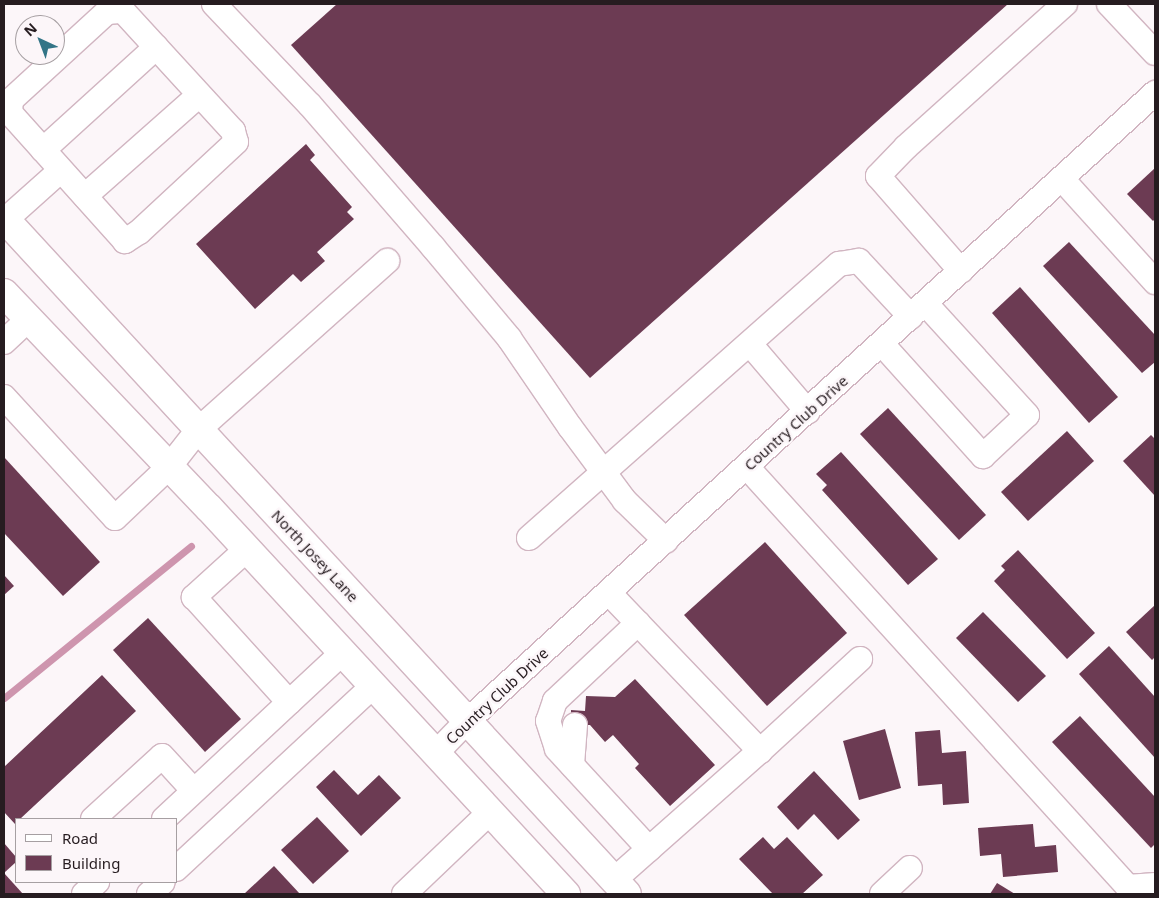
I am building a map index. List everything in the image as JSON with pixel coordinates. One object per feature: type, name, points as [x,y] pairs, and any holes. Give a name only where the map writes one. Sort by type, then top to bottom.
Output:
[{"type":"main road","name":"North Josey Lane","points":[[4,219],[620,887]]},
{"type":"main road","points":[[4,293],[247,549],[566,894]]},
{"type":"street","points":[[214,4],[310,105],[509,338],[625,501],[666,541]]},
{"type":"street","points":[[962,271],[878,176],[906,147],[1065,4]]},
{"type":"street","points":[[1109,4],[1155,53]]},
{"type":"street","points":[[123,11],[199,95],[233,131],[236,142],[139,232],[125,241],[10,113],[12,100],[107,12],[123,11]]},
{"type":"street","points":[[44,150],[156,47]]},
{"type":"street","name":"Country Club Drive","points":[[436,752],[1155,94]]},
{"type":"street","points":[[85,196],[199,95]]},
{"type":"street","points":[[4,219],[61,170]]},
{"type":"street","points":[[1062,179],[1155,282]]},
{"type":"street","points":[[530,538],[839,264],[859,260],[919,310],[1027,416],[983,456],[882,344]]},
{"type":"street","points":[[4,397],[115,518],[170,467],[198,430],[387,261]]},
{"type":"street","points":[[4,342],[28,320]]},
{"type":"street","points":[[750,344],[808,412]]},
{"type":"street","points":[[747,467],[1128,887],[1155,885]]},
{"type":"street","points":[[247,549],[194,597],[289,702]]},
{"type":"street","points":[[609,593],[760,751]]},
{"type":"street","points":[[638,623],[555,701],[548,721],[557,749],[649,849]]},
{"type":"street","points":[[165,818],[343,652]]},
{"type":"street","points":[[620,887],[649,849],[860,659]]},
{"type":"street","points":[[572,766],[576,680]]},
{"type":"street","points":[[178,867],[374,685]]},
{"type":"street","points":[[94,818],[162,756],[194,791]]},
{"type":"street","points":[[404,894],[490,812]]},
{"type":"street","points":[[882,894],[910,868]]},
{"type":"street","points":[[75,883],[84,894],[96,883]]},
{"type":"street","points":[[149,894],[162,883]]},
{"type":"building","points":[[337,4],[1008,4],[590,378],[291,45]]},
{"type":"building","points":[[306,144],[315,155],[310,160],[352,207],[347,212],[354,219],[317,252],[325,261],[301,282],[293,274],[255,309],[196,244]]},
{"type":"building","points":[[1155,168],[1155,219],[1153,221],[1127,194]]},
{"type":"building","points":[[1069,242],[1155,335],[1155,362],[1142,373],[1043,266]]},
{"type":"building","points":[[1020,287],[1118,397],[1089,423],[992,313]]},
{"type":"building","points":[[888,408],[986,515],[959,540],[860,434]]},
{"type":"building","points":[[1067,431],[1094,461],[1028,521],[1001,492]]},
{"type":"building","points":[[1151,435],[1155,439],[1155,496],[1123,461]]},
{"type":"building","points":[[841,452],[938,559],[908,585],[822,490],[827,485],[816,474]]},
{"type":"building","points":[[4,457],[100,562],[63,596],[4,533]]},
{"type":"building","points":[[765,542],[847,633],[767,706],[684,615]]},
{"type":"building","points":[[1018,550],[1095,633],[1067,659],[994,581],[1005,570],[1001,566]]},
{"type":"building","points":[[4,575],[14,586],[4,595]]},
{"type":"building","points":[[1155,605],[1155,657],[1152,660],[1126,632]]},
{"type":"building","points":[[983,612],[1046,676],[1018,702],[956,638]]},
{"type":"building","points":[[148,618],[241,719],[205,752],[113,650]]},
{"type":"building","points":[[1109,646],[1155,697],[1155,758],[1079,674]]},
{"type":"building","points":[[102,675],[136,711],[21,818],[15,818],[15,824],[4,812],[4,767]]},
{"type":"building","points":[[635,679],[715,765],[670,806],[635,768],[639,764],[613,735],[605,742],[590,725],[571,725],[571,710],[585,711],[586,696],[615,697]]},
{"type":"building","points":[[1080,716],[1155,797],[1155,844],[1151,848],[1052,742]]},
{"type":"building","points":[[885,729],[901,788],[859,800],[843,741]]},
{"type":"building","points":[[940,730],[942,753],[966,751],[969,803],[943,805],[942,784],[918,786],[915,732]]},
{"type":"building","points":[[334,770],[358,795],[379,775],[401,798],[361,836],[316,787]]},
{"type":"building","points":[[814,771],[860,820],[838,840],[814,814],[798,830],[777,807]]},
{"type":"building","points":[[317,817],[349,851],[313,884],[281,850]]},
{"type":"building","points":[[1033,824],[1035,847],[1056,845],[1058,872],[1003,877],[1001,854],[980,856],[978,828]]},
{"type":"building","points":[[763,837],[774,849],[787,837],[823,875],[802,894],[773,894],[739,859]]},
{"type":"building","points":[[4,843],[15,856],[15,863],[4,873]]},
{"type":"building","points":[[274,866],[300,894],[244,894]]},
{"type":"building","points":[[4,873],[23,894],[4,894]]},
{"type":"building","points":[[997,883],[1015,894],[990,894]]},
{"type":"waterway","points":[[4,698],[191,546]]}]
